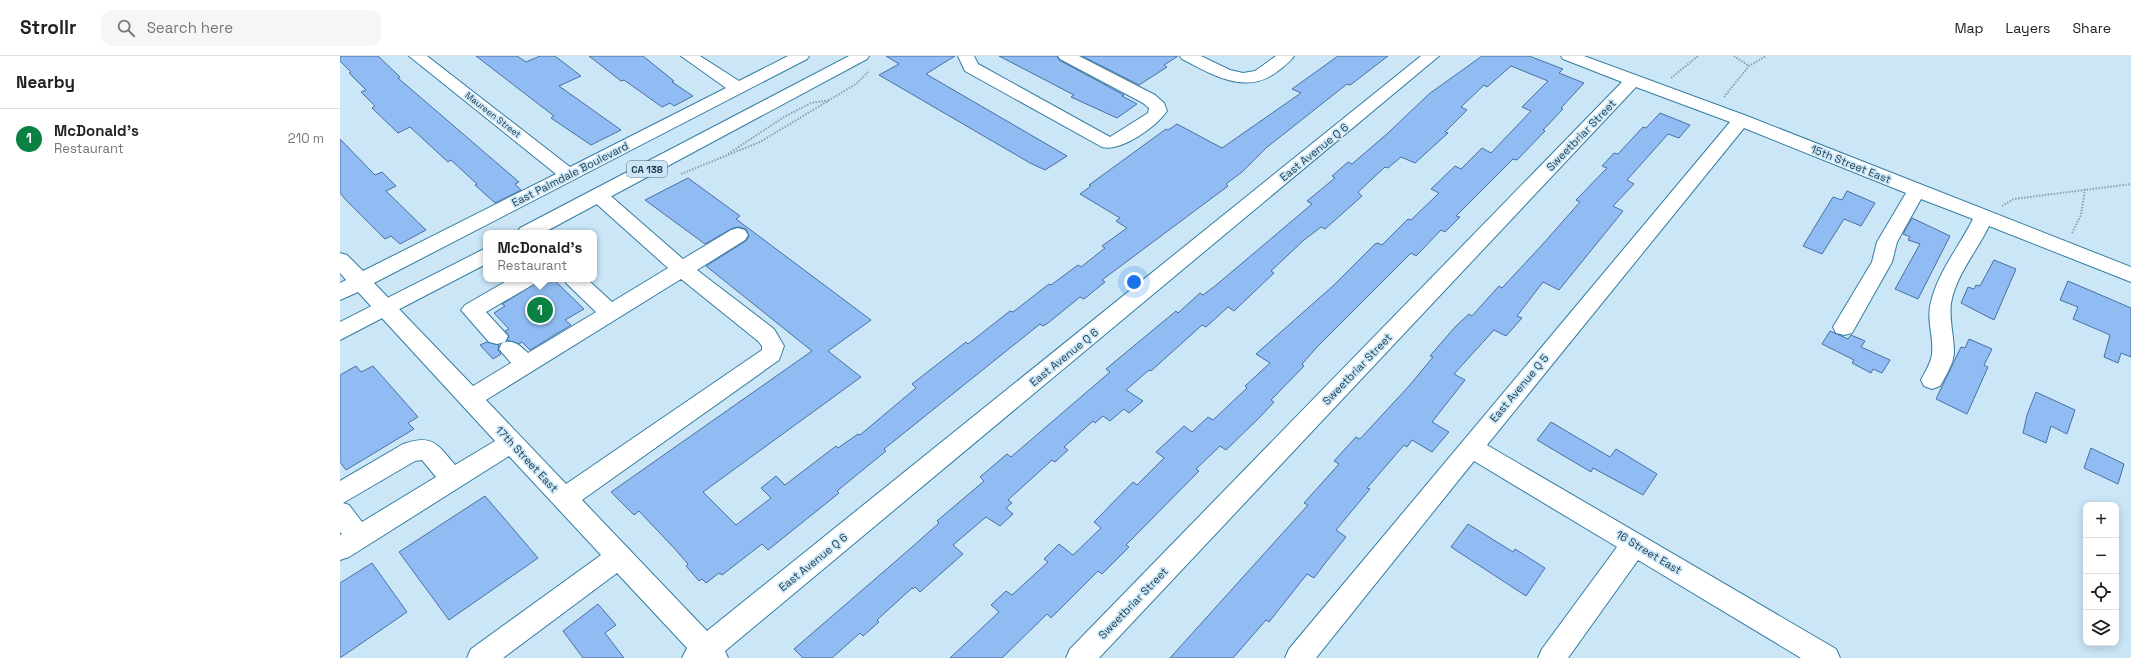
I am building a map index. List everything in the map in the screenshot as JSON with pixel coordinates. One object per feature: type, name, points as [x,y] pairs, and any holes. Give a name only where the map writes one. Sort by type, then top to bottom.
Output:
[{"type":"main road","name":"Maureen Street","points":[[417,56],[569,175]]},
{"type":"main road","points":[[688,56],[738,88]]},
{"type":"main road","name":"East Palmdale Boulevard","points":[[350,287],[801,56]]},
{"type":"main road","name":"CA 138","points":[[533,230],[861,56]]},
{"type":"main road","points":[[966,56],[971,67],[1108,143],[1115,142],[1154,117],[1158,111],[1158,107],[1150,99],[1066,56]]},
{"type":"main road","points":[[1188,56],[1224,73],[1246,78],[1260,75],[1286,56]]},
{"type":"main road","name":"East Avenue Q 6","points":[[705,655],[1431,56]]},
{"type":"main road","name":"15th Street East","points":[[1569,56],[1741,120],[2131,275]]},
{"type":"main road","name":"Sweetbriar Street","points":[[1080,658],[1633,80]]},
{"type":"main road","name":"East Avenue Q 5","points":[[1300,658],[1471,447],[1741,120]]},
{"type":"main road","points":[[1844,327],[1882,262],[1888,242],[1916,190]]},
{"type":"main road","points":[[564,498],[769,357],[774,351],[774,345],[766,335],[682,269],[598,195]]},
{"type":"main road","points":[[1932,380],[1942,359],[1941,303],[1951,275],[1970,244],[1984,216]]},
{"type":"main road","points":[[470,399],[738,235]]},
{"type":"main road","points":[[340,332],[483,257]]},
{"type":"main road","name":"17th Street East","points":[[340,260],[350,287],[385,308],[619,557],[705,655]]},
{"type":"main road","points":[[522,282],[472,310],[526,365]]},
{"type":"main road","points":[[577,282],[611,313]]},
{"type":"main road","points":[[340,513],[349,543],[511,443]]},
{"type":"main road","name":"16 Street East","points":[[1471,447],[1826,658]]},
{"type":"main road","points":[[340,494],[411,451],[428,450],[452,479]]},
{"type":"main road","points":[[1552,658],[1635,544]]},
{"type":"main road","points":[[481,658],[619,557]]},
{"type":"path","points":[[1658,89],[1698,56]]},
{"type":"path","points":[[1734,56],[1749,66]]},
{"type":"path","points":[[1714,110],[1749,66],[1766,56]]},
{"type":"path","points":[[681,174],[760,142],[856,84],[869,71]]},
{"type":"path","points":[[726,157],[784,117],[811,103],[832,99]]},
{"type":"path","points":[[1984,216],[2014,199],[2131,184]]},
{"type":"path","points":[[2065,248],[2081,215],[2085,189]]},
{"type":"building","points":[[340,56],[378,56],[400,77],[398,78],[519,182],[515,184],[521,190],[495,203],[451,160],[448,162],[410,127],[398,133],[372,108],[375,106],[361,92],[366,90],[349,73],[351,72],[340,61]]},
{"type":"building","points":[[476,56],[517,56],[526,62],[540,56],[555,56],[581,76],[559,86],[621,130],[591,145],[551,118],[554,116]]},
{"type":"building","points":[[589,56],[643,56],[674,81],[672,82],[693,96],[674,106],[670,103],[662,107],[624,80],[621,81]]},
{"type":"building","points":[[886,56],[955,56],[926,74],[1067,156],[1045,170],[1030,163],[879,75],[899,64]]},
{"type":"building","points":[[999,56],[1057,56],[1059,60],[1124,95],[1122,96],[1137,104],[1117,118],[1071,97],[1074,95]]},
{"type":"building","points":[[1082,56],[1178,56],[1164,65],[1167,67],[1139,85]]},
{"type":"building","points":[[1338,56],[1388,56],[1353,83],[1350,85],[1347,84],[1266,148],[1242,172],[1226,184],[1228,186],[1102,280],[1105,282],[1084,299],[1080,297],[1048,323],[1043,326],[1040,324],[884,449],[886,451],[837,491],[839,493],[768,550],[762,544],[722,575],[719,573],[706,583],[702,579],[699,581],[686,566],[688,564],[639,511],[634,515],[611,492],[812,351],[706,266],[746,241],[749,236],[746,229],[738,227],[731,229],[705,244],[645,200],[688,178],[740,216],[736,219],[871,320],[828,351],[861,377],[703,492],[736,525],[771,498],[761,488],[776,476],[785,485],[836,446],[838,448],[858,434],[860,435],[916,388],[912,384],[966,342],[968,344],[1010,311],[1013,312],[1049,284],[1051,285],[1078,265],[1081,267],[1105,248],[1102,246],[1127,228],[1116,221],[1120,218],[1080,194],[1091,186],[1089,185],[1166,129],[1168,130],[1177,124],[1222,148],[1301,93],[1292,89]]},
{"type":"building","points":[[1482,56],[1529,56],[1563,69],[1559,73],[1584,83],[1561,108],[1563,109],[1543,130],[1545,131],[1517,160],[1513,159],[1456,216],[1460,217],[1445,232],[1441,230],[1416,256],[1411,253],[1318,346],[1302,364],[1304,366],[1271,400],[1274,402],[1259,418],[1226,450],[1220,446],[1196,469],[1199,471],[1126,545],[1129,547],[1102,574],[1098,571],[1051,618],[1047,614],[1002,658],[950,658],[999,612],[991,605],[1006,591],[1012,595],[1048,562],[1044,559],[1059,544],[1073,555],[1101,528],[1094,522],[1133,482],[1137,485],[1164,458],[1156,452],[1184,426],[1192,432],[1208,417],[1213,420],[1247,388],[1245,386],[1270,363],[1256,354],[1334,285],[1375,244],[1378,243],[1382,245],[1408,219],[1411,220],[1439,193],[1431,189],[1455,166],[1461,169],[1482,148],[1491,153],[1531,111],[1522,107],[1548,81],[1511,66],[1487,87],[1484,85],[1461,107],[1467,110],[1445,132],[1448,133],[1415,163],[1401,157],[1388,168],[1385,167],[1358,192],[1362,196],[1325,229],[1321,227],[1304,240],[1271,271],[1274,273],[1234,311],[1228,307],[1206,327],[1202,325],[1151,371],[1149,370],[1126,390],[1143,401],[1129,413],[1124,409],[1110,421],[1103,416],[1095,423],[1093,421],[1064,447],[1068,450],[1055,462],[1052,460],[1008,500],[1012,503],[1006,508],[1013,514],[1000,526],[986,517],[953,545],[963,554],[920,592],[915,587],[913,589],[912,588],[877,620],[879,622],[863,636],[860,633],[832,658],[803,658],[794,649],[939,523],[937,521],[984,481],[980,477],[1007,454],[1011,457],[1110,372],[1106,369],[1176,311],[1178,313],[1200,293],[1203,295],[1215,286],[1312,204],[1307,201],[1335,178],[1332,176],[1348,162],[1352,164],[1388,133],[1429,94]]},
{"type":"building","points":[[1660,113],[1690,125],[1679,138],[1668,134],[1627,180],[1634,184],[1613,206],[1623,211],[1559,290],[1543,282],[1517,316],[1522,318],[1506,336],[1494,330],[1454,374],[1465,380],[1432,422],[1449,432],[1432,452],[1412,440],[1407,447],[1404,445],[1367,488],[1370,489],[1336,530],[1346,537],[1314,578],[1307,574],[1269,622],[1266,620],[1233,658],[1170,658],[1308,505],[1304,503],[1339,464],[1334,461],[1356,437],[1360,439],[1409,386],[1433,357],[1430,356],[1455,327],[1469,314],[1472,316],[1499,286],[1502,288],[1542,245],[1580,202],[1576,200],[1607,168],[1602,166],[1614,153],[1618,154],[1643,127],[1646,128]]},
{"type":"building","points":[[340,139],[375,175],[382,172],[396,186],[386,191],[426,230],[400,244],[391,236],[385,239],[346,200],[340,193]]},
{"type":"building","points":[[1847,191],[1875,203],[1861,226],[1844,219],[1822,254],[1803,246],[1833,197],[1842,200]]},
{"type":"building","points":[[1912,218],[1950,236],[1918,299],[1895,289],[1920,244],[1908,240],[1910,237],[1903,234]]},
{"type":"building","points":[[1994,260],[2016,269],[1994,320],[1961,303],[1968,287],[1974,289],[1976,285],[1980,286]]},
{"type":"building","points":[[2068,281],[2131,308],[2131,357],[2121,353],[2118,363],[2104,357],[2110,335],[2073,319],[2078,307],[2060,300]]},
{"type":"building","points":[[556,282],[584,309],[565,320],[571,325],[530,350],[522,342],[519,344],[507,340],[509,336],[505,331],[509,329],[494,313],[505,306],[502,304],[536,283]]},
{"type":"building","points":[[1830,331],[1848,339],[1851,335],[1865,341],[1861,347],[1890,360],[1882,373],[1873,369],[1871,373],[1852,363],[1854,360],[1822,344]]},
{"type":"building","points":[[1969,339],[1992,349],[1984,365],[1988,367],[1967,414],[1936,399],[1961,347],[1965,348]]},
{"type":"building","points":[[487,342],[499,345],[498,350],[501,354],[493,359],[480,345]]},
{"type":"building","points":[[356,366],[361,372],[373,366],[418,417],[408,423],[414,429],[346,470],[340,462],[340,375]]},
{"type":"building","points":[[2036,392],[2075,410],[2067,434],[2051,426],[2046,443],[2023,433],[2027,415]]},
{"type":"building","points":[[1551,422],[1610,457],[1616,449],[1657,474],[1643,495],[1593,468],[1591,472],[1537,440]]},
{"type":"building","points":[[2091,448],[2124,464],[2118,484],[2084,468]]},
{"type":"building","points":[[485,496],[538,558],[449,620],[399,552]]},
{"type":"building","points":[[1468,524],[1513,552],[1515,549],[1545,568],[1526,596],[1451,547]]},
{"type":"building","points":[[372,563],[407,612],[340,658],[340,583]]},
{"type":"building","points":[[598,604],[616,625],[605,633],[624,658],[583,658],[563,631]]},
{"type":"place","name":"McDonald's","points":[[540,310]]}]
